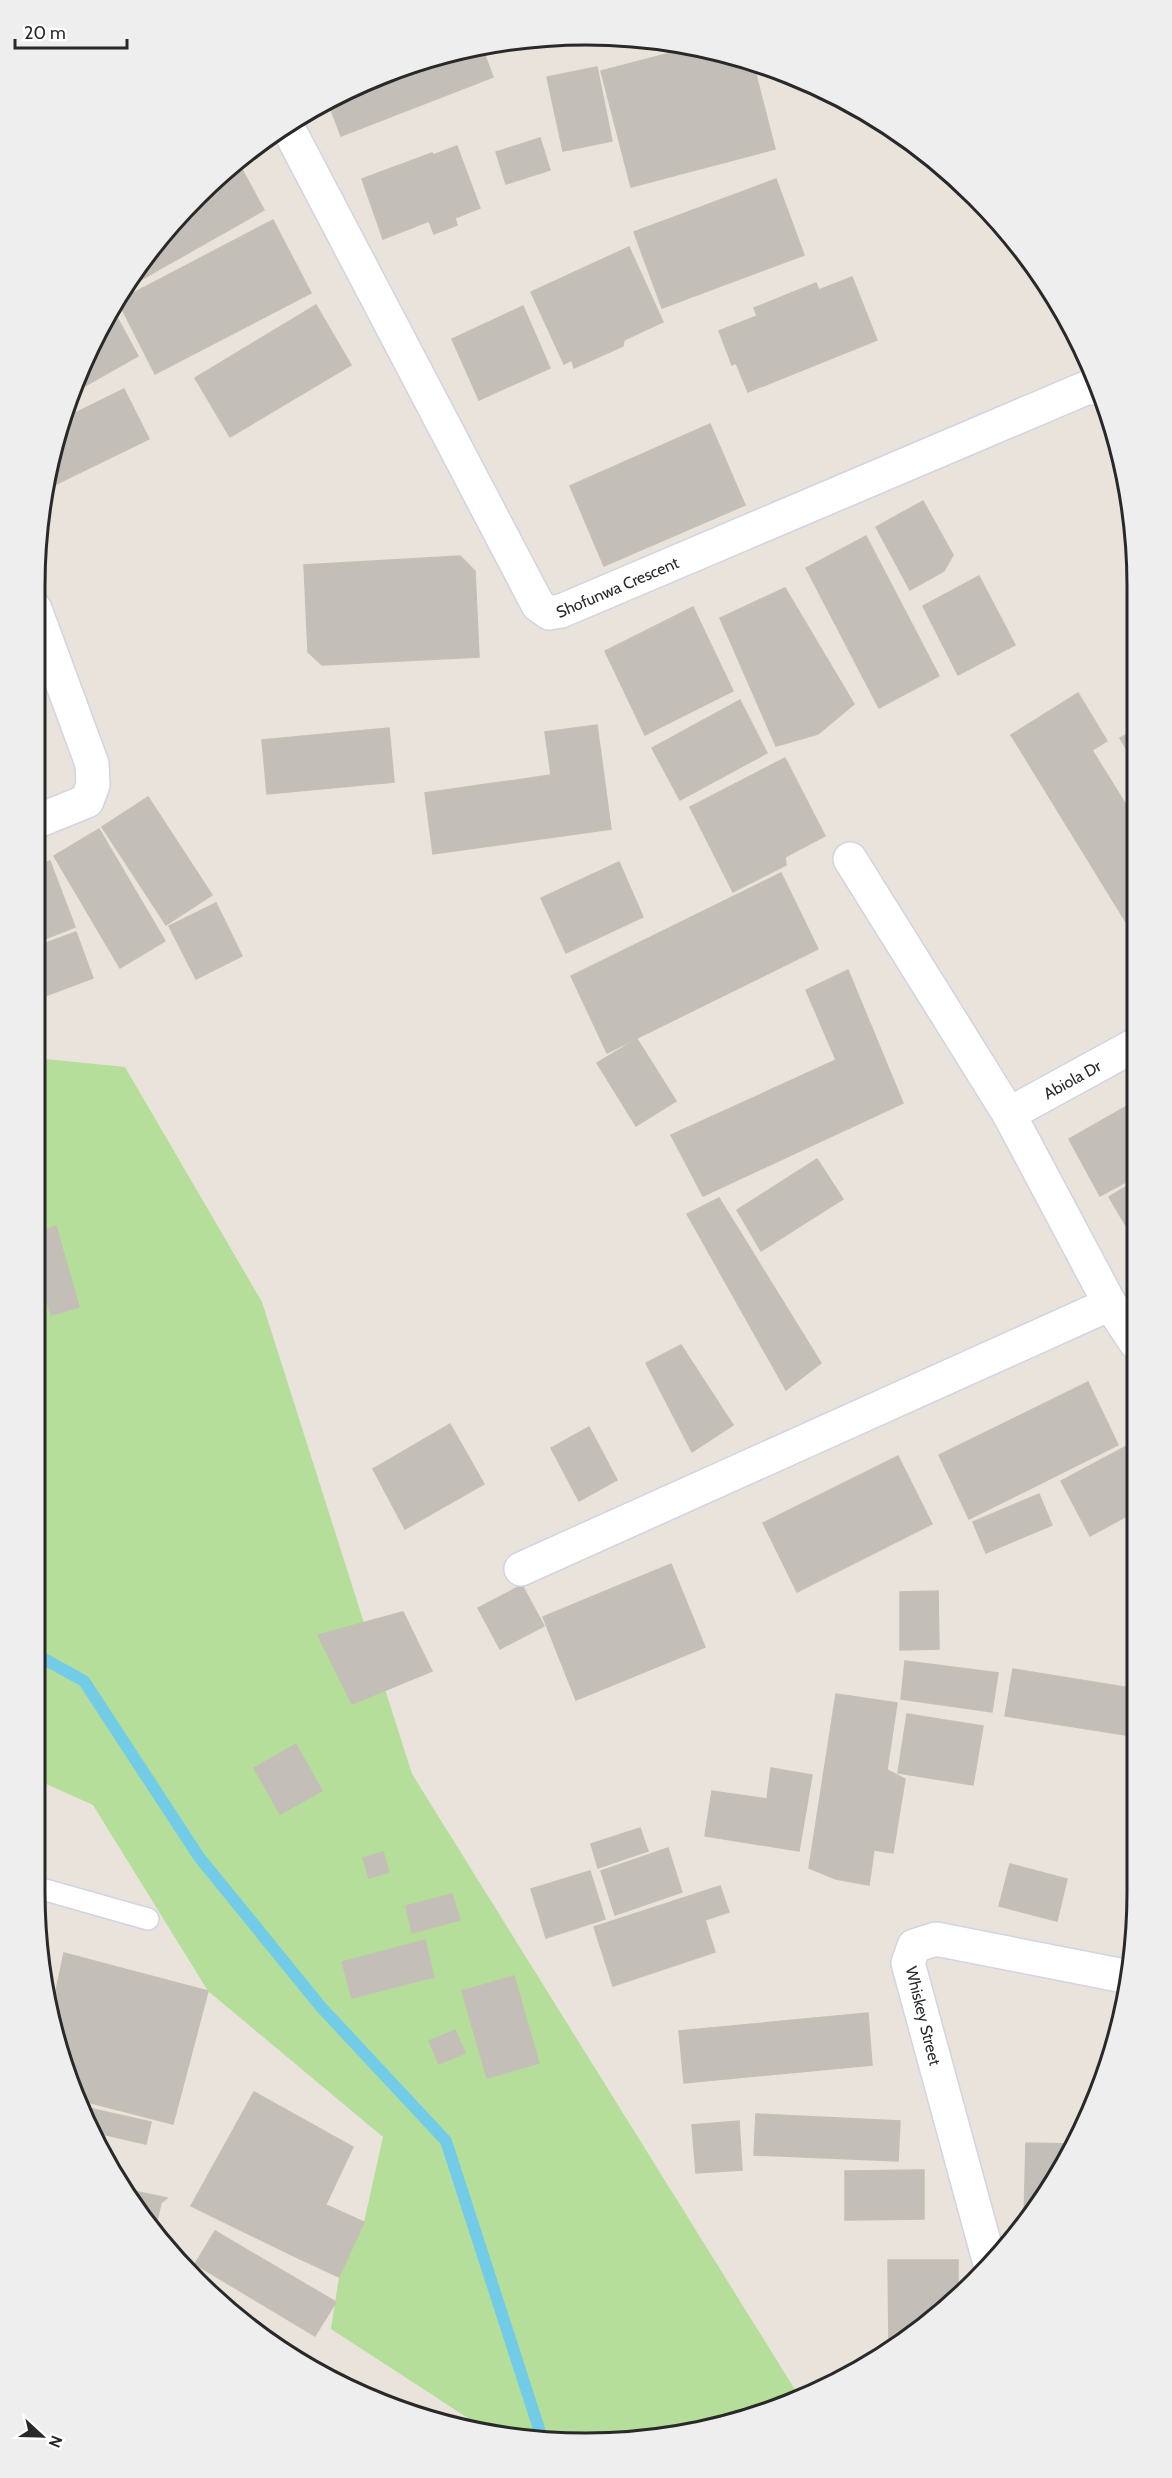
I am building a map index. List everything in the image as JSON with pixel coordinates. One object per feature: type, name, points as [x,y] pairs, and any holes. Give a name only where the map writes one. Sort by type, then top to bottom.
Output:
[{"type":"street","name":"Shofunwa Crescent","points":[[291,133],[538,605],[549,613],[561,612],[1089,388]]},
{"type":"street","points":[[45,638],[92,764],[93,785],[87,801],[45,818]]},
{"type":"street","points":[[850,859],[1009,1114],[1110,1304],[1127,1330]]},
{"type":"street","name":"Abiola Dr","points":[[1009,1114],[1127,1049]]},
{"type":"street","points":[[521,1569],[1110,1304]]},
{"type":"street","name":"Whiskey Street","points":[[988,2255],[908,1963],[914,1947],[936,1939],[1120,1975]]},
{"type":"lane","points":[[45,1890],[148,1919]]},
{"type":"green space","points":[[45,1059],[125,1067],[262,1302],[412,1774],[796,2391],[726,2415],[657,2428],[586,2433],[515,2428],[473,2421],[331,2329],[339,2277],[364,2222],[383,2137],[208,1991],[93,1805],[45,1783]]},
{"type":"building","points":[[673,52],[726,63],[755,73],[775,149],[631,187],[601,71]]},
{"type":"building","points":[[485,54],[493,77],[341,136],[331,109],[379,86],[412,74]]},
{"type":"building","points":[[597,67],[612,141],[563,151],[547,77]]},
{"type":"building","points":[[540,138],[550,170],[506,184],[496,152]]},
{"type":"building","points":[[457,146],[480,208],[455,218],[457,225],[434,234],[429,221],[383,239],[362,179]]},
{"type":"building","points":[[242,169],[264,210],[139,281],[179,229],[203,203]]},
{"type":"building","points":[[776,179],[804,255],[662,308],[634,232]]},
{"type":"building","points":[[273,220],[311,293],[155,374],[121,308],[130,295]]},
{"type":"building","points":[[629,247],[663,322],[624,340],[623,346],[574,368],[572,360],[564,364],[531,292]]},
{"type":"building","points":[[852,277],[877,340],[748,392],[736,363],[732,365],[719,331],[757,316],[754,308],[816,283],[819,290]]},
{"type":"building","points":[[316,305],[351,365],[230,437],[195,378]]},
{"type":"building","points":[[523,306],[550,368],[479,400],[452,339]]},
{"type":"building","points":[[116,316],[138,356],[83,387]]},
{"type":"building","points":[[124,389],[149,439],[54,485],[73,414]]},
{"type":"building","points":[[710,424],[745,505],[604,566],[570,486]]},
{"type":"building","points":[[923,501],[953,555],[944,571],[910,590],[876,527]]},
{"type":"building","points":[[866,536],[939,676],[879,708],[806,568]]},
{"type":"building","points":[[460,556],[475,571],[479,657],[322,665],[308,652],[304,565]]},
{"type":"building","points":[[979,576],[1015,645],[958,675],[923,606]]},
{"type":"building","points":[[785,588],[854,704],[818,734],[776,746],[720,618]]},
{"type":"building","points":[[693,607],[733,691],[645,735],[605,651]]},
{"type":"building","points":[[1078,693],[1107,741],[1092,750],[1127,807],[1127,924],[1011,735]]},
{"type":"building","points":[[740,700],[767,753],[680,800],[652,748]]},
{"type":"building","points":[[597,725],[611,829],[433,854],[425,793],[551,775],[545,732]]},
{"type":"building","points":[[389,728],[394,782],[267,794],[262,740]]},
{"type":"building","points":[[1127,734],[1127,750],[1120,738]]},
{"type":"building","points":[[785,758],[825,836],[785,857],[786,865],[733,892],[690,807]]},
{"type":"building","points":[[148,797],[212,895],[166,925],[102,827]]},
{"type":"building","points":[[99,829],[165,941],[120,968],[54,856]]},
{"type":"building","points":[[50,861],[75,927],[45,939],[45,863]]},
{"type":"building","points":[[619,862],[643,917],[566,953],[541,898]]},
{"type":"building","points":[[781,873],[818,949],[607,1053],[571,976]]},
{"type":"building","points":[[216,903],[242,956],[196,979],[169,926]]},
{"type":"building","points":[[76,932],[93,978],[45,996],[45,943]]},
{"type":"building","points":[[848,970],[903,1103],[703,1196],[671,1135],[836,1060],[806,990]]},
{"type":"building","points":[[637,1039],[676,1101],[636,1126],[597,1063]]},
{"type":"building","points":[[1127,1106],[1127,1181],[1100,1196],[1069,1139]]},
{"type":"building","points":[[817,1159],[843,1199],[761,1251],[737,1210]]},
{"type":"building","points":[[1127,1186],[1127,1227],[1109,1197]]},
{"type":"building","points":[[719,1198],[821,1363],[786,1390],[687,1214]]},
{"type":"building","points":[[56,1226],[79,1307],[51,1315],[45,1294],[45,1230]]},
{"type":"building","points":[[681,1345],[733,1425],[692,1452],[646,1363]]},
{"type":"building","points":[[1088,1382],[1118,1445],[969,1519],[939,1455]]},
{"type":"building","points":[[450,1424],[484,1484],[405,1529],[373,1469]]},
{"type":"building","points":[[589,1427],[617,1480],[579,1501],[551,1448]]},
{"type":"building","points":[[1127,1446],[1127,1516],[1090,1536],[1061,1481]]},
{"type":"building","points":[[898,1456],[932,1524],[797,1592],[763,1523]]},
{"type":"building","points":[[1039,1494],[1052,1525],[986,1553],[973,1522]]},
{"type":"building","points":[[671,1564],[705,1647],[576,1700],[543,1617]]},
{"type":"building","points":[[522,1585],[544,1626],[500,1649],[478,1608]]},
{"type":"building","points":[[938,1591],[939,1649],[900,1650],[900,1592]]},
{"type":"building","points":[[403,1612],[432,1671],[352,1704],[318,1635]]},
{"type":"building","points":[[905,1661],[998,1673],[992,1712],[901,1699]]},
{"type":"building","points":[[1013,1669],[1127,1687],[1127,1735],[1005,1716]]},
{"type":"building","points":[[836,1694],[897,1703],[887,1770],[905,1779],[893,1853],[874,1850],[869,1885],[836,1879],[809,1868]]},
{"type":"building","points":[[907,1714],[983,1726],[973,1785],[898,1773]]},
{"type":"building","points":[[296,1744],[322,1791],[280,1814],[254,1768]]},
{"type":"building","points":[[771,1768],[812,1775],[799,1851],[705,1836],[712,1791],[767,1799]]},
{"type":"building","points":[[640,1828],[648,1851],[598,1868],[591,1844]]},
{"type":"building","points":[[668,1848],[682,1892],[615,1915],[601,1871]]},
{"type":"building","points":[[383,1852],[389,1872],[369,1878],[363,1858]]},
{"type":"building","points":[[1010,1864],[1067,1879],[1057,1921],[999,1906]]},
{"type":"building","points":[[590,1871],[605,1919],[546,1938],[531,1889]]},
{"type":"building","points":[[720,1886],[729,1912],[705,1920],[715,1952],[613,1986],[594,1927]]},
{"type":"building","points":[[452,1894],[460,1920],[412,1933],[406,1906]]},
{"type":"building","points":[[425,1940],[434,1977],[352,1998],[342,1962]]},
{"type":"building","points":[[64,1953],[208,1991],[173,2124],[87,2102],[63,2032],[55,1997]]},
{"type":"building","points":[[514,1976],[539,2063],[487,2078],[462,1991]]},
{"type":"building","points":[[868,2013],[872,2065],[684,2083],[679,2031]]},
{"type":"building","points":[[455,2030],[465,2053],[439,2064],[429,2041]]},
{"type":"building","points":[[254,2092],[353,2147],[300,2259],[191,2206]]},
{"type":"building","points":[[90,2108],[151,2122],[146,2144],[103,2134]]},
{"type":"building","points":[[756,2114],[900,2121],[898,2161],[754,2155]]},
{"type":"building","points":[[739,2121],[742,2170],[696,2173],[692,2125]]},
{"type":"building","points":[[1026,2143],[1064,2144],[1036,2193],[1024,2209]]},
{"type":"building","points":[[924,2170],[924,2219],[845,2220],[845,2171]]},
{"type":"building","points":[[135,2191],[167,2198],[161,2203],[157,2221]]},
{"type":"building","points":[[324,2204],[364,2222],[339,2277],[300,2259]]},
{"type":"building","points":[[215,2231],[336,2302],[315,2336],[195,2264]]},
{"type":"building","points":[[888,2260],[958,2260],[958,2285],[889,2341]]},
{"type":"waterway","points":[[45,1660],[84,1681],[199,1857],[321,2007],[446,2141],[540,2431]]}]
